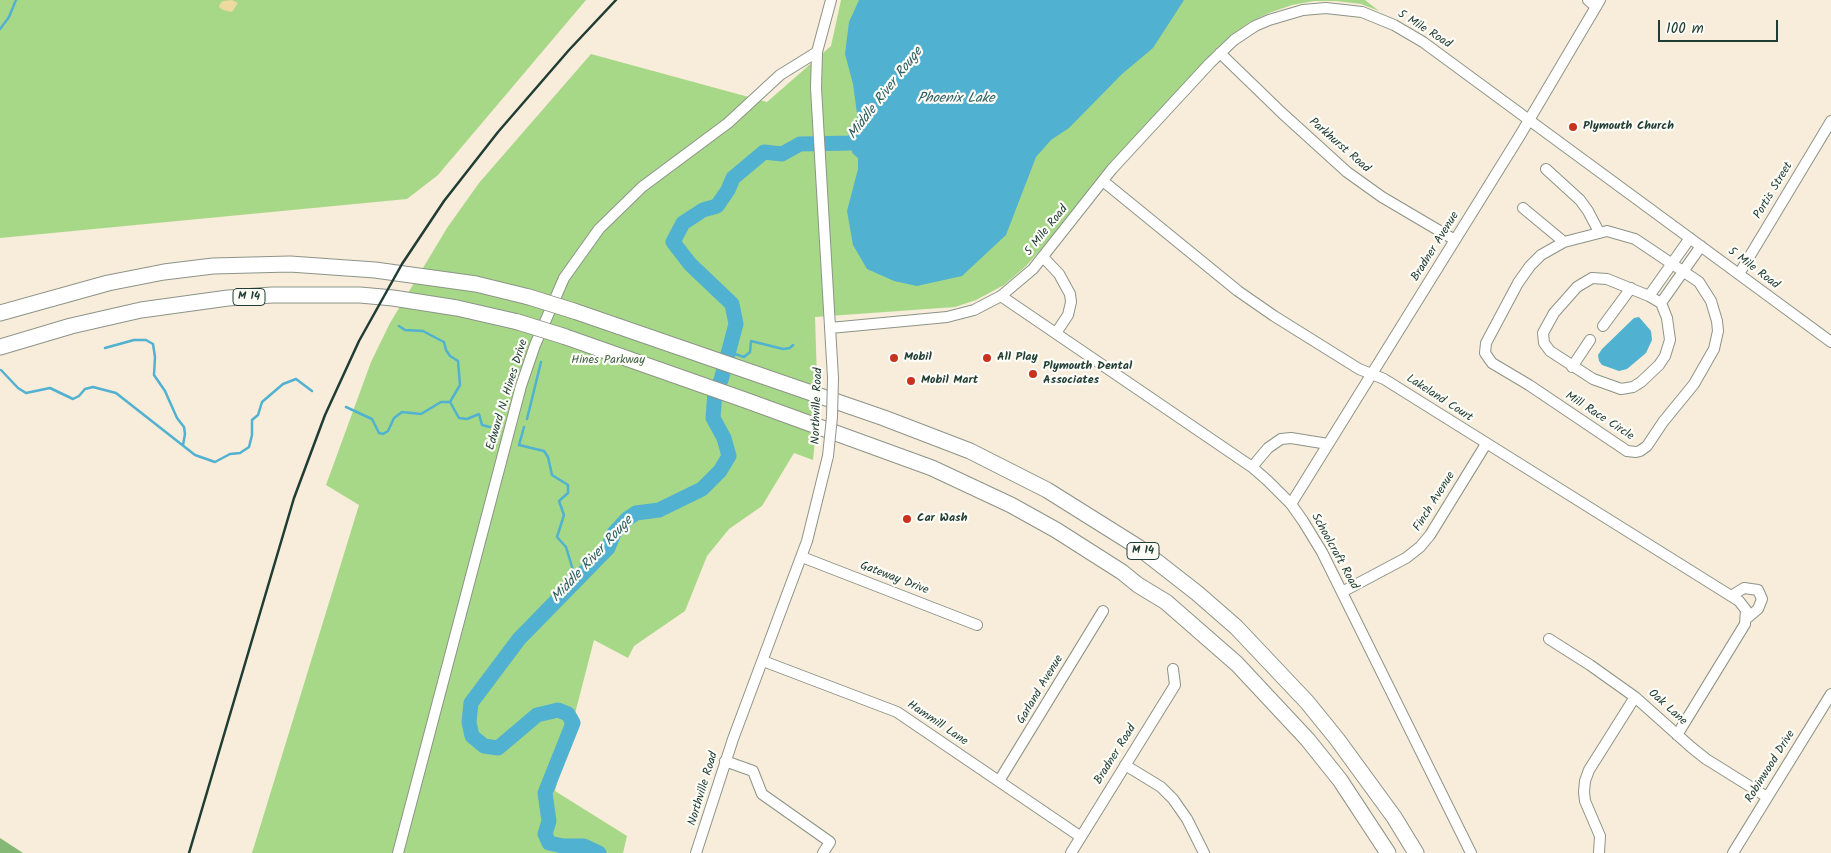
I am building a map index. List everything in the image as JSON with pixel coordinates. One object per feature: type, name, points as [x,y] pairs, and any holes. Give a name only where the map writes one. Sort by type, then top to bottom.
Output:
[{"type":"highway","name":"M 14","points":[[0,312],[108,283],[164,272],[213,266],[290,264],[408,273],[476,284],[574,310],[892,421],[970,451],[1047,490],[1138,547],[1197,593],[1236,627],[1307,702],[1394,817],[1416,853]]},
{"type":"highway","name":"M 14","points":[[0,347],[71,326],[141,310],[210,300],[272,295],[360,295],[393,298],[457,308],[518,322],[563,336],[932,468],[1011,504],[1064,534],[1166,602],[1237,664],[1290,720],[1340,780],[1388,853]]},
{"type":"street","name":"Northville Road","points":[[696,853],[725,761],[802,557],[819,499],[828,456],[833,378],[819,113],[816,88],[817,52],[831,0]]},
{"type":"street","name":"Bradner Avenue","points":[[1291,504],[1529,120],[1595,2]]},
{"type":"street","name":"5 Mile Road","points":[[830,328],[947,317],[974,310],[1001,296],[1024,278],[1103,181],[1161,115],[1234,40],[1255,26],[1284,15],[1314,8],[1357,11],[1384,20],[1408,32],[1831,342]]},
{"type":"street","name":"Edward N. Hines Drive","points":[[398,853],[521,386],[535,345],[564,278],[600,229],[642,187],[728,123],[780,75],[817,52]]},
{"type":"street","name":"Parkhurst Road","points":[[1220,53],[1282,113],[1348,172],[1382,197],[1455,240]]},
{"type":"street","name":"Portis Street","points":[[1739,274],[1831,121]]},
{"type":"street","points":[[1546,169],[1580,200],[1599,232]]},
{"type":"street","name":"Lakeland Court","points":[[1103,181],[1238,291],[1311,340],[1359,369],[1384,378],[1486,444],[1731,596]]},
{"type":"street","points":[[1523,208],[1564,242]]},
{"type":"street","name":"Mill Race Circle","points":[[1599,232],[1616,232],[1635,239],[1699,282],[1711,301],[1718,321],[1716,342],[1711,355],[1694,384],[1663,422],[1647,446],[1640,451],[1630,452],[1577,419],[1529,385],[1492,363],[1485,354],[1486,343],[1522,276],[1541,256],[1564,242],[1599,232]]},
{"type":"street","points":[[1649,296],[1690,238]]},
{"type":"street","points":[[1661,303],[1701,246]]},
{"type":"street","points":[[1043,257],[1062,279],[1070,294],[1068,315],[1056,333]]},
{"type":"street","points":[[1592,278],[1607,279],[1630,288],[1661,303],[1669,324],[1670,340],[1665,356],[1637,384],[1621,388],[1594,379],[1572,367],[1550,351],[1544,343],[1543,333],[1554,313],[1577,287],[1592,278]]},
{"type":"street","points":[[1603,326],[1630,288]]},
{"type":"street","name":"Schoolcraft Road","points":[[1001,296],[1252,467],[1291,504],[1314,538],[1342,592],[1471,853]]},
{"type":"street","points":[[1572,367],[1590,340]]},
{"type":"street","points":[[1252,467],[1268,448],[1281,439],[1291,438],[1328,444]]},
{"type":"street","name":"Finch Avenue","points":[[1342,592],[1406,558],[1420,547],[1430,535],[1486,444]]},
{"type":"street","name":"Gateway Drive","points":[[802,557],[977,625]]},
{"type":"street","points":[[1677,735],[1745,624],[1744,606],[1731,596],[1744,588],[1758,590],[1762,599],[1758,609],[1746,619]]},
{"type":"street","name":"Garland Avenue","points":[[999,781],[1103,611]]},
{"type":"street","name":"Oak Lane","points":[[1549,639],[1635,697],[1706,759],[1767,797]]},
{"type":"street","name":"Hammill Lane","points":[[763,661],[897,712],[1081,837]]},
{"type":"street","name":"Bradner Road","points":[[1071,853],[1175,685],[1173,669]]},
{"type":"street","name":"Robinwood Drive","points":[[1732,853],[1831,694]]},
{"type":"street","points":[[1599,853],[1600,836],[1585,801],[1585,781],[1589,770],[1635,697]]},
{"type":"street","points":[[725,761],[753,771],[762,794],[830,842],[823,853]]},
{"type":"street","points":[[1125,765],[1161,787],[1173,799],[1187,819],[1204,853]]},
{"type":"green space","points":[[0,0],[586,0],[438,175],[407,199],[0,238]]},
{"type":"green space","name":"Hines Parkway","points":[[841,0],[1365,0],[1379,11],[1361,4],[1314,1],[1292,5],[1269,13],[1250,22],[1234,33],[1216,49],[1108,166],[1047,243],[1025,267],[1004,285],[976,300],[955,307],[815,317],[818,411],[813,460],[794,453],[762,506],[729,529],[707,556],[685,611],[634,646],[628,658],[594,640],[555,791],[627,836],[623,853],[252,853],[359,505],[326,485],[371,362],[390,323],[447,228],[479,183],[591,54],[767,102],[831,46]]},
{"type":"green space","points":[[0,838],[23,853],[0,853]]},
{"type":"sand","points":[[232,0],[238,3],[232,12],[219,7],[223,1]]},
{"type":"water","name":"Phoenix Lake","points":[[859,0],[1184,0],[1153,48],[1122,74],[1069,128],[1051,140],[1036,157],[1006,235],[962,276],[917,286],[894,281],[867,269],[853,245],[847,211],[858,169],[858,158],[852,153],[852,134],[858,121],[853,84],[845,54],[849,22]]},
{"type":"water","points":[[1639,317],[1651,331],[1652,340],[1646,353],[1627,369],[1619,371],[1602,365],[1598,355],[1602,349],[1634,318]]},
{"type":"waterway","points":[[0,29],[9,17],[16,0]]},
{"type":"waterway","name":"Middle River Rouge","points":[[599,853],[584,846],[563,846],[549,843],[545,834],[549,821],[545,793],[573,723],[568,714],[558,710],[537,715],[498,748],[484,746],[472,736],[469,722],[471,703],[519,639],[608,548],[614,533],[627,519],[636,513],[659,510],[702,489],[720,471],[729,456],[724,438],[713,418],[715,392],[721,380],[736,324],[732,304],[690,264],[673,242],[683,223],[703,210],[717,206],[728,190],[733,178],[764,152],[782,154],[800,144],[852,143],[864,126]]},
{"type":"waterway","points":[[399,326],[405,330],[423,331],[444,342],[450,356],[458,361],[460,385],[450,402]]},
{"type":"waterway","points":[[105,348],[134,340],[146,340],[153,344],[155,357],[154,375],[165,391],[177,418],[184,427],[183,445]]},
{"type":"waterway","points":[[729,352],[744,357],[750,352],[751,341],[783,349],[790,348],[793,345]]},
{"type":"waterway","points":[[527,419],[541,362]]},
{"type":"waterway","points":[[1,370],[18,388],[26,393],[50,388],[73,399],[79,396],[85,389],[93,387],[116,393],[195,455],[215,462],[230,454],[240,453],[249,447],[252,435],[252,420],[258,415],[262,402],[283,384],[296,379],[312,391]]},
{"type":"waterway","points":[[346,407],[372,419],[379,433],[383,434],[388,431],[394,418],[402,412],[421,414],[441,402],[450,402]]},
{"type":"waterway","points":[[450,402],[459,418],[467,419],[479,414],[482,425],[490,427]]},
{"type":"waterway","points":[[524,427],[519,445],[544,451],[548,457],[552,475],[568,485],[568,493],[559,501],[564,515],[557,537],[566,547],[576,580]]},
{"type":"railway","points":[[189,853],[294,498],[325,415],[359,341],[402,264],[444,201],[498,132],[569,50],[616,0]]},
{"type":"place","name":"Plymouth Church","points":[[1573,127]]},
{"type":"place","name":"Mobil","points":[[894,358]]},
{"type":"place","name":"All Play","points":[[987,358]]},
{"type":"place","name":"Plymouth Dental Associates","points":[[1033,374]]},
{"type":"place","name":"Mobil Mart","points":[[911,381]]},
{"type":"place","name":"Car Wash","points":[[907,519]]}]
